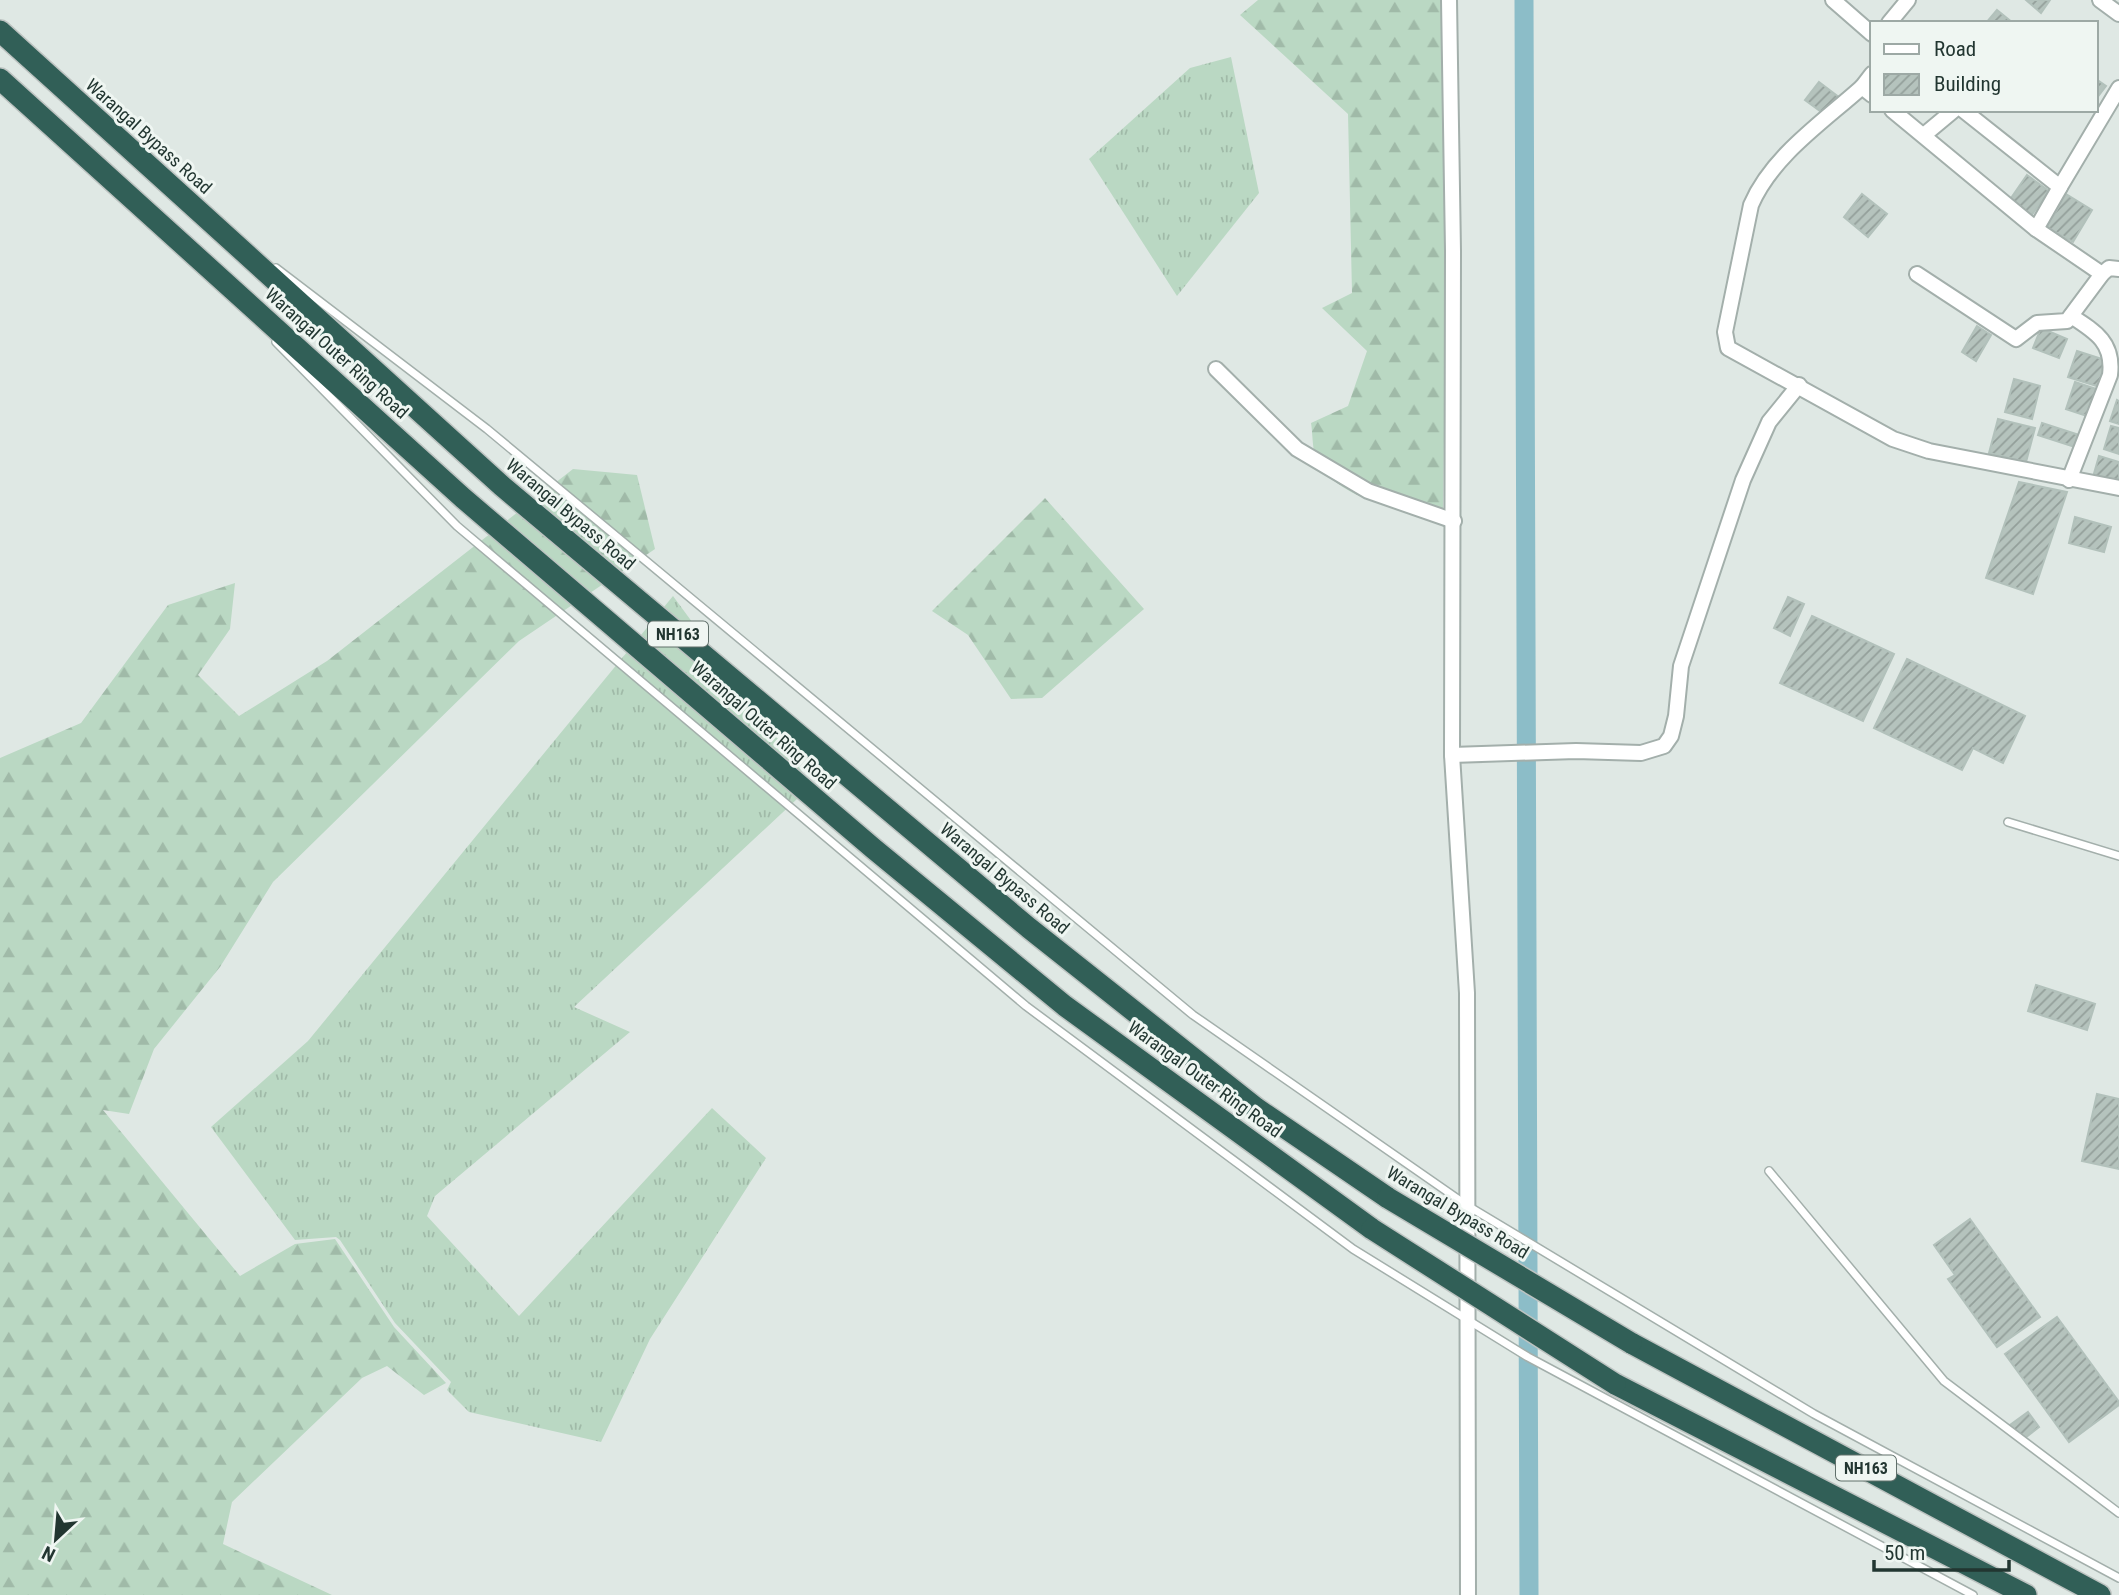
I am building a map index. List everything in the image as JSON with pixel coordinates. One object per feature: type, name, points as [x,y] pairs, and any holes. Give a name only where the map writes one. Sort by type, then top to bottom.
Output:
[{"type":"highway","name":"Warangal Bypass Road","points":[[0,31],[502,486],[1029,928],[1255,1108],[1388,1198],[1631,1343],[2100,1595]]},
{"type":"highway","name":"Warangal Outer Ring Road","points":[[0,79],[463,498],[874,849],[1065,1006],[1373,1229],[1615,1384],[2026,1595]]},
{"type":"street","points":[[1449,0],[1454,522],[1452,755],[1467,993],[1468,1595]]},
{"type":"street","points":[[1833,0],[1870,32]]},
{"type":"street","points":[[1891,21],[1908,0]]},
{"type":"street","points":[[2100,0],[2119,14]]},
{"type":"street","points":[[2036,229],[2119,88]]},
{"type":"street","points":[[1867,91],[1772,168],[1758,188],[1746,230],[1724,341],[1738,355],[1799,385],[1893,439],[1929,451],[2119,488]]},
{"type":"street","points":[[1895,112],[2036,229],[2102,274]]},
{"type":"street","points":[[1924,135],[1952,112]]},
{"type":"street","points":[[1966,112],[2060,187]]},
{"type":"street","points":[[1917,274],[2012,338],[2020,339],[2037,323],[2063,323],[2071,317],[2102,274],[2109,268],[2119,269]]},
{"type":"street","points":[[2069,480],[2110,375],[2112,361],[2107,345],[2099,334],[2071,317]]},
{"type":"street","points":[[1216,369],[1297,449],[1368,491],[1454,522]]},
{"type":"street","points":[[1452,755],[1576,751],[1641,753],[1664,746],[1671,736],[1681,666],[1744,480],[1769,422],[1799,385]]},
{"type":"lane","points":[[172,188],[487,429],[1193,1015],[1468,1206],[1814,1414],[2119,1578]]},
{"type":"lane","points":[[156,221],[457,526],[1026,1006],[1353,1249],[1468,1322],[1973,1595]]},
{"type":"lane","points":[[2008,822],[2119,856]]},
{"type":"lane","points":[[1769,1171],[1944,1381],[2119,1513]]},
{"type":"green space","points":[[1258,0],[1443,0],[1448,149],[1443,513],[1393,507],[1359,496],[1330,477],[1317,461],[1311,423],[1348,406],[1367,351],[1322,308],[1352,293],[1348,114],[1240,15]]},
{"type":"green space","points":[[1231,57],[1259,193],[1177,296],[1089,159],[1190,68]]},
{"type":"green space","points":[[573,469],[637,475],[655,549],[519,641],[273,882],[220,967],[154,1049],[129,1114],[103,1110],[240,1276],[295,1244],[335,1239],[394,1327],[446,1383],[424,1395],[387,1366],[362,1378],[232,1502],[223,1544],[332,1595],[0,1595],[0,758],[81,723],[168,605],[235,583],[230,629],[198,675],[239,716],[327,661]]},
{"type":"green space","points":[[1045,498],[1144,609],[1042,698],[1011,699],[968,635],[932,611]]},
{"type":"green space","points":[[673,596],[812,785],[574,1007],[630,1032],[435,1196],[427,1216],[519,1316],[712,1108],[766,1158],[650,1339],[601,1442],[469,1412],[447,1390],[451,1382],[395,1323],[340,1240],[336,1237],[295,1240],[211,1127],[308,1041]]},
{"type":"building","points":[[2026,0],[2050,0],[2041,13]]},
{"type":"building","points":[[1997,10],[2011,21],[1988,21]]},
{"type":"building","points":[[2098,80],[2106,86],[2098,96]]},
{"type":"building","points":[[1819,82],[1840,98],[1827,116],[1805,100]]},
{"type":"building","points":[[2027,175],[2049,191],[2031,216],[2009,201]]},
{"type":"building","points":[[1862,194],[1887,214],[1868,237],[1844,217]]},
{"type":"building","points":[[2066,194],[2092,210],[2073,242],[2047,227]]},
{"type":"building","points":[[1977,326],[1991,335],[1976,361],[1962,352]]},
{"type":"building","points":[[2041,328],[2067,339],[2059,358],[2033,348]]},
{"type":"building","points":[[2077,351],[2111,362],[2103,388],[2068,377]]},
{"type":"building","points":[[2014,379],[2040,386],[2032,419],[2005,412]]},
{"type":"building","points":[[2075,382],[2099,390],[2090,417],[2066,409]]},
{"type":"building","points":[[2117,400],[2119,401],[2119,424],[2110,421]]},
{"type":"building","points":[[1998,419],[2035,428],[2026,462],[1989,453]]},
{"type":"building","points":[[2042,423],[2082,436],[2078,448],[2038,435]]},
{"type":"building","points":[[2111,426],[2119,428],[2119,454],[2104,449]]},
{"type":"building","points":[[2099,456],[2119,462],[2119,485],[2093,477]]},
{"type":"building","points":[[2019,482],[2067,492],[2033,594],[1986,578]]},
{"type":"building","points":[[2075,517],[2111,527],[2104,552],[2069,543]]},
{"type":"building","points":[[1788,597],[1804,604],[1790,636],[1774,628]]},
{"type":"building","points":[[1812,616],[1894,654],[1863,721],[1780,683]]},
{"type":"building","points":[[1907,659],[2025,716],[2003,763],[1973,748],[1962,770],[1874,728]]},
{"type":"building","points":[[2036,985],[2095,1004],[2087,1030],[2028,1011]]},
{"type":"building","points":[[2097,1094],[2119,1099],[2119,1169],[2082,1161]]},
{"type":"building","points":[[1970,1219],[2040,1317],[1997,1347],[1948,1279],[1955,1275],[1934,1245]]},
{"type":"building","points":[[2057,1317],[2119,1402],[2119,1405],[2069,1442],[2005,1354]]},
{"type":"building","points":[[2028,1412],[2039,1427],[2021,1441],[2010,1425]]},
{"type":"waterway","points":[[1524,0],[1529,1595]]}]
